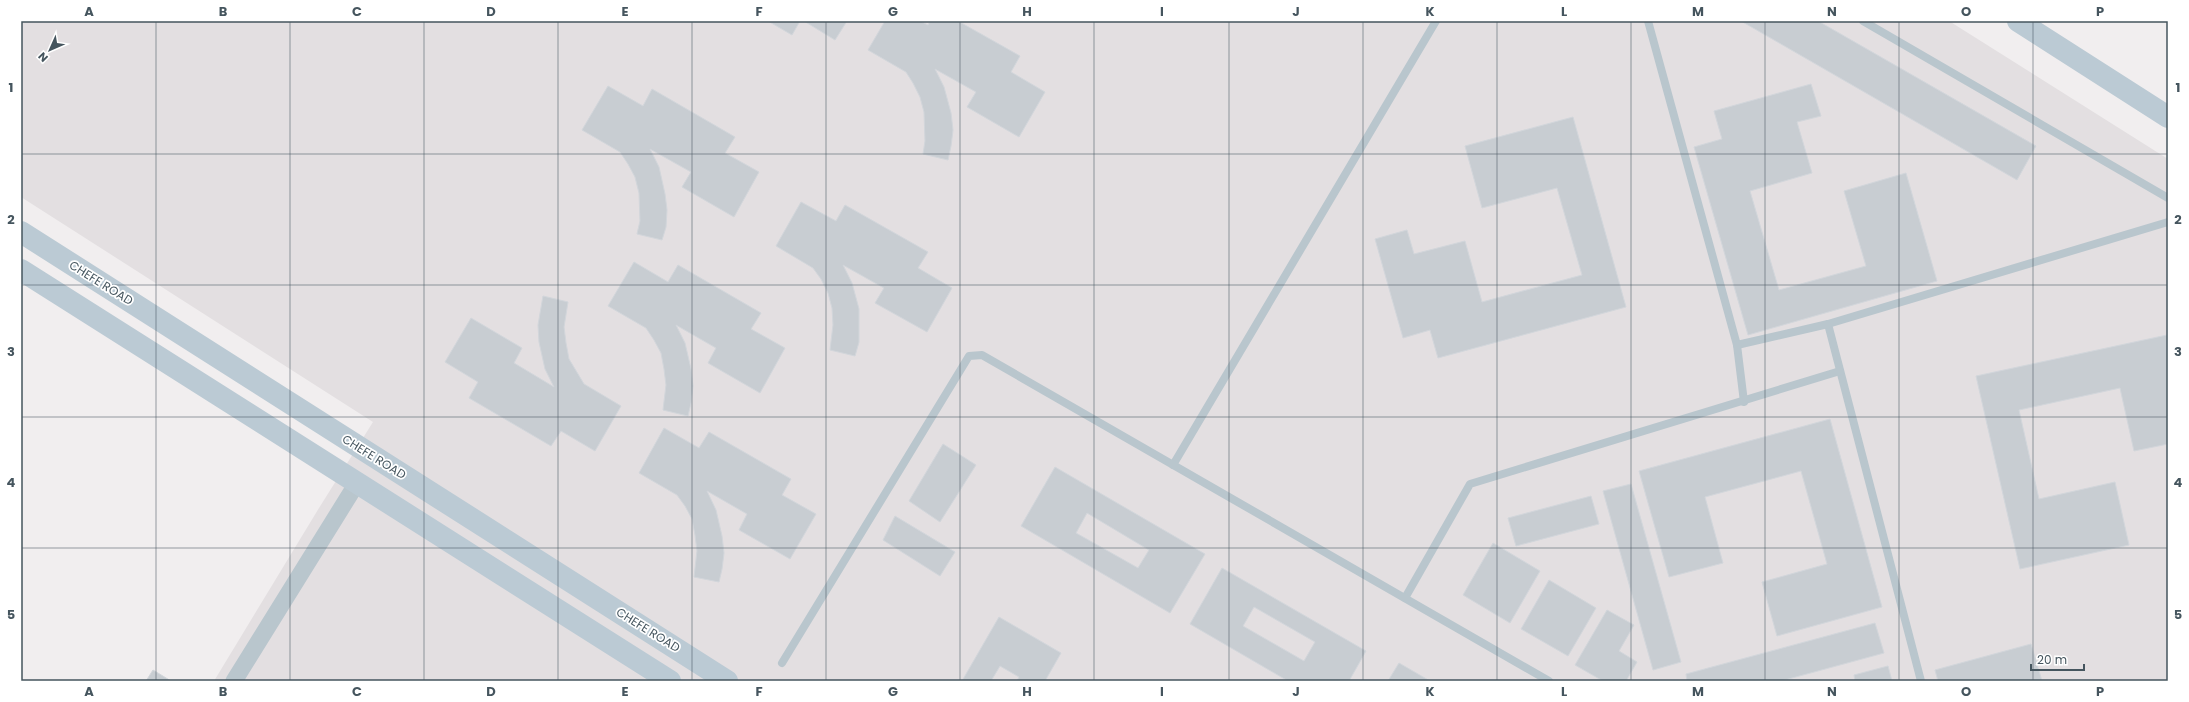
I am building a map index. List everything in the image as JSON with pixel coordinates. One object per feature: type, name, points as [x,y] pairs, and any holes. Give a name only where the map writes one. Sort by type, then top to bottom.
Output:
[{"type":"street","points":[[2018,21],[2168,117]]},
{"type":"street","name":"CHEFE ROAD","points":[[21,232],[727,681]]},
{"type":"street","points":[[21,270],[670,681]]},
{"type":"street","points":[[234,681],[357,483]]},
{"type":"lane","points":[[1173,465],[1436,21]]},
{"type":"lane","points":[[1648,21],[1737,345],[1744,402]]},
{"type":"lane","points":[[1863,21],[2168,198]]},
{"type":"lane","points":[[1737,345],[1828,324],[2168,222]]},
{"type":"lane","points":[[1828,324],[1922,681]]},
{"type":"lane","points":[[782,663],[969,356],[982,355],[1549,681]]},
{"type":"lane","points":[[1405,598],[1470,484],[1744,402],[1840,371]]},
{"type":"shaded area","points":[[21,21],[1949,21],[2168,159],[2168,681],[214,681],[373,422],[21,197]]},
{"type":"building","points":[[768,21],[800,21],[792,35]]},
{"type":"building","points":[[804,21],[847,21],[835,40]]},
{"type":"building","points":[[885,21],[920,21],[928,25],[930,21],[958,21],[1020,56],[1011,72],[1045,92],[1019,137],[967,107],[976,92],[935,69],[944,87],[951,113],[953,130],[951,146],[948,160],[923,154],[925,141],[924,112],[920,97],[913,83],[906,72],[868,50]]},
{"type":"building","points":[[1741,21],[1818,21],[2036,146],[2017,180]]},
{"type":"building","points":[[1811,84],[1821,116],[1797,122],[1812,173],[1750,191],[1779,290],[1866,266],[1844,191],[1906,173],[1937,281],[1748,335],[1694,147],[1722,139],[1714,111]]},
{"type":"building","points":[[608,86],[643,106],[652,89],[735,137],[725,153],[759,172],[734,217],[682,187],[691,172],[650,149],[659,167],[665,194],[667,210],[666,227],[662,240],[637,234],[640,221],[639,193],[635,177],[620,152],[582,130]]},
{"type":"building","points":[[1573,117],[1626,307],[1438,358],[1430,330],[1403,338],[1375,239],[1407,230],[1414,254],[1465,241],[1482,302],[1582,275],[1557,188],[1482,208],[1465,146]]},
{"type":"building","points":[[801,202],[836,221],[845,205],[928,252],[918,268],[952,288],[927,332],[875,303],[884,288],[843,265],[852,283],[859,309],[859,342],[855,356],[830,350],[833,325],[832,308],[828,293],[821,279],[813,268],[776,246]]},
{"type":"building","points":[[634,262],[668,282],[678,265],[761,313],[751,329],[785,348],[760,393],[708,363],[716,348],[676,325],[685,343],[691,369],[693,386],[691,403],[688,416],[663,410],[666,385],[661,353],[646,328],[608,306]]},
{"type":"building","points":[[543,296],[568,302],[564,327],[569,359],[584,384],[621,406],[595,451],[561,431],[551,446],[469,398],[478,382],[445,362],[471,318],[522,348],[514,363],[554,387],[545,369],[539,342],[538,325]]},
{"type":"building","points":[[2167,335],[2168,444],[2134,451],[2120,388],[2019,410],[2039,499],[2115,482],[2129,545],[2020,569],[1976,376]]},
{"type":"building","points":[[1830,419],[1882,607],[1777,636],[1762,582],[1827,564],[1801,471],[1705,497],[1723,563],[1669,577],[1639,471]]},
{"type":"building","points":[[664,428],[699,448],[709,432],[791,479],[782,495],[816,514],[790,559],[739,530],[747,514],[707,491],[716,510],[722,536],[724,553],[722,569],[719,582],[694,577],[697,551],[692,519],[677,495],[639,473]]},
{"type":"building","points":[[943,444],[976,465],[940,522],[909,501]]},
{"type":"building","points":[[1055,467],[1205,554],[1170,613],[1021,526]],"holes":[[[1087,513],[1149,550],[1138,568],[1076,533]]]},
{"type":"building","points":[[1631,484],[1681,662],[1653,670],[1603,491]]},
{"type":"building","points":[[1591,496],[1599,524],[1516,546],[1508,518]]},
{"type":"building","points":[[895,516],[955,552],[940,576],[883,540]]},
{"type":"building","points":[[1493,543],[1540,571],[1510,623],[1463,595]]},
{"type":"building","points":[[1222,568],[1366,651],[1349,681],[1288,681],[1190,624]],"holes":[[[1254,607],[1315,642],[1304,661],[1243,626]]]},
{"type":"building","points":[[1549,580],[1596,608],[1568,656],[1521,629]]},
{"type":"building","points":[[1607,610],[1634,625],[1619,651],[1637,662],[1626,681],[1603,681],[1575,665]]},
{"type":"building","points":[[999,617],[1061,653],[1045,681],[1017,681],[1019,677],[1000,666],[991,681],[962,681]]},
{"type":"building","points":[[1875,623],[1884,653],[1781,681],[1687,681],[1686,674]]},
{"type":"building","points":[[2031,644],[2042,681],[1938,681],[1935,670]]},
{"type":"building","points":[[1399,663],[1430,681],[1388,681]]},
{"type":"building","points":[[1888,666],[1892,681],[1855,681],[1854,675]]},
{"type":"building","points":[[153,670],[171,681],[146,681]]}]
